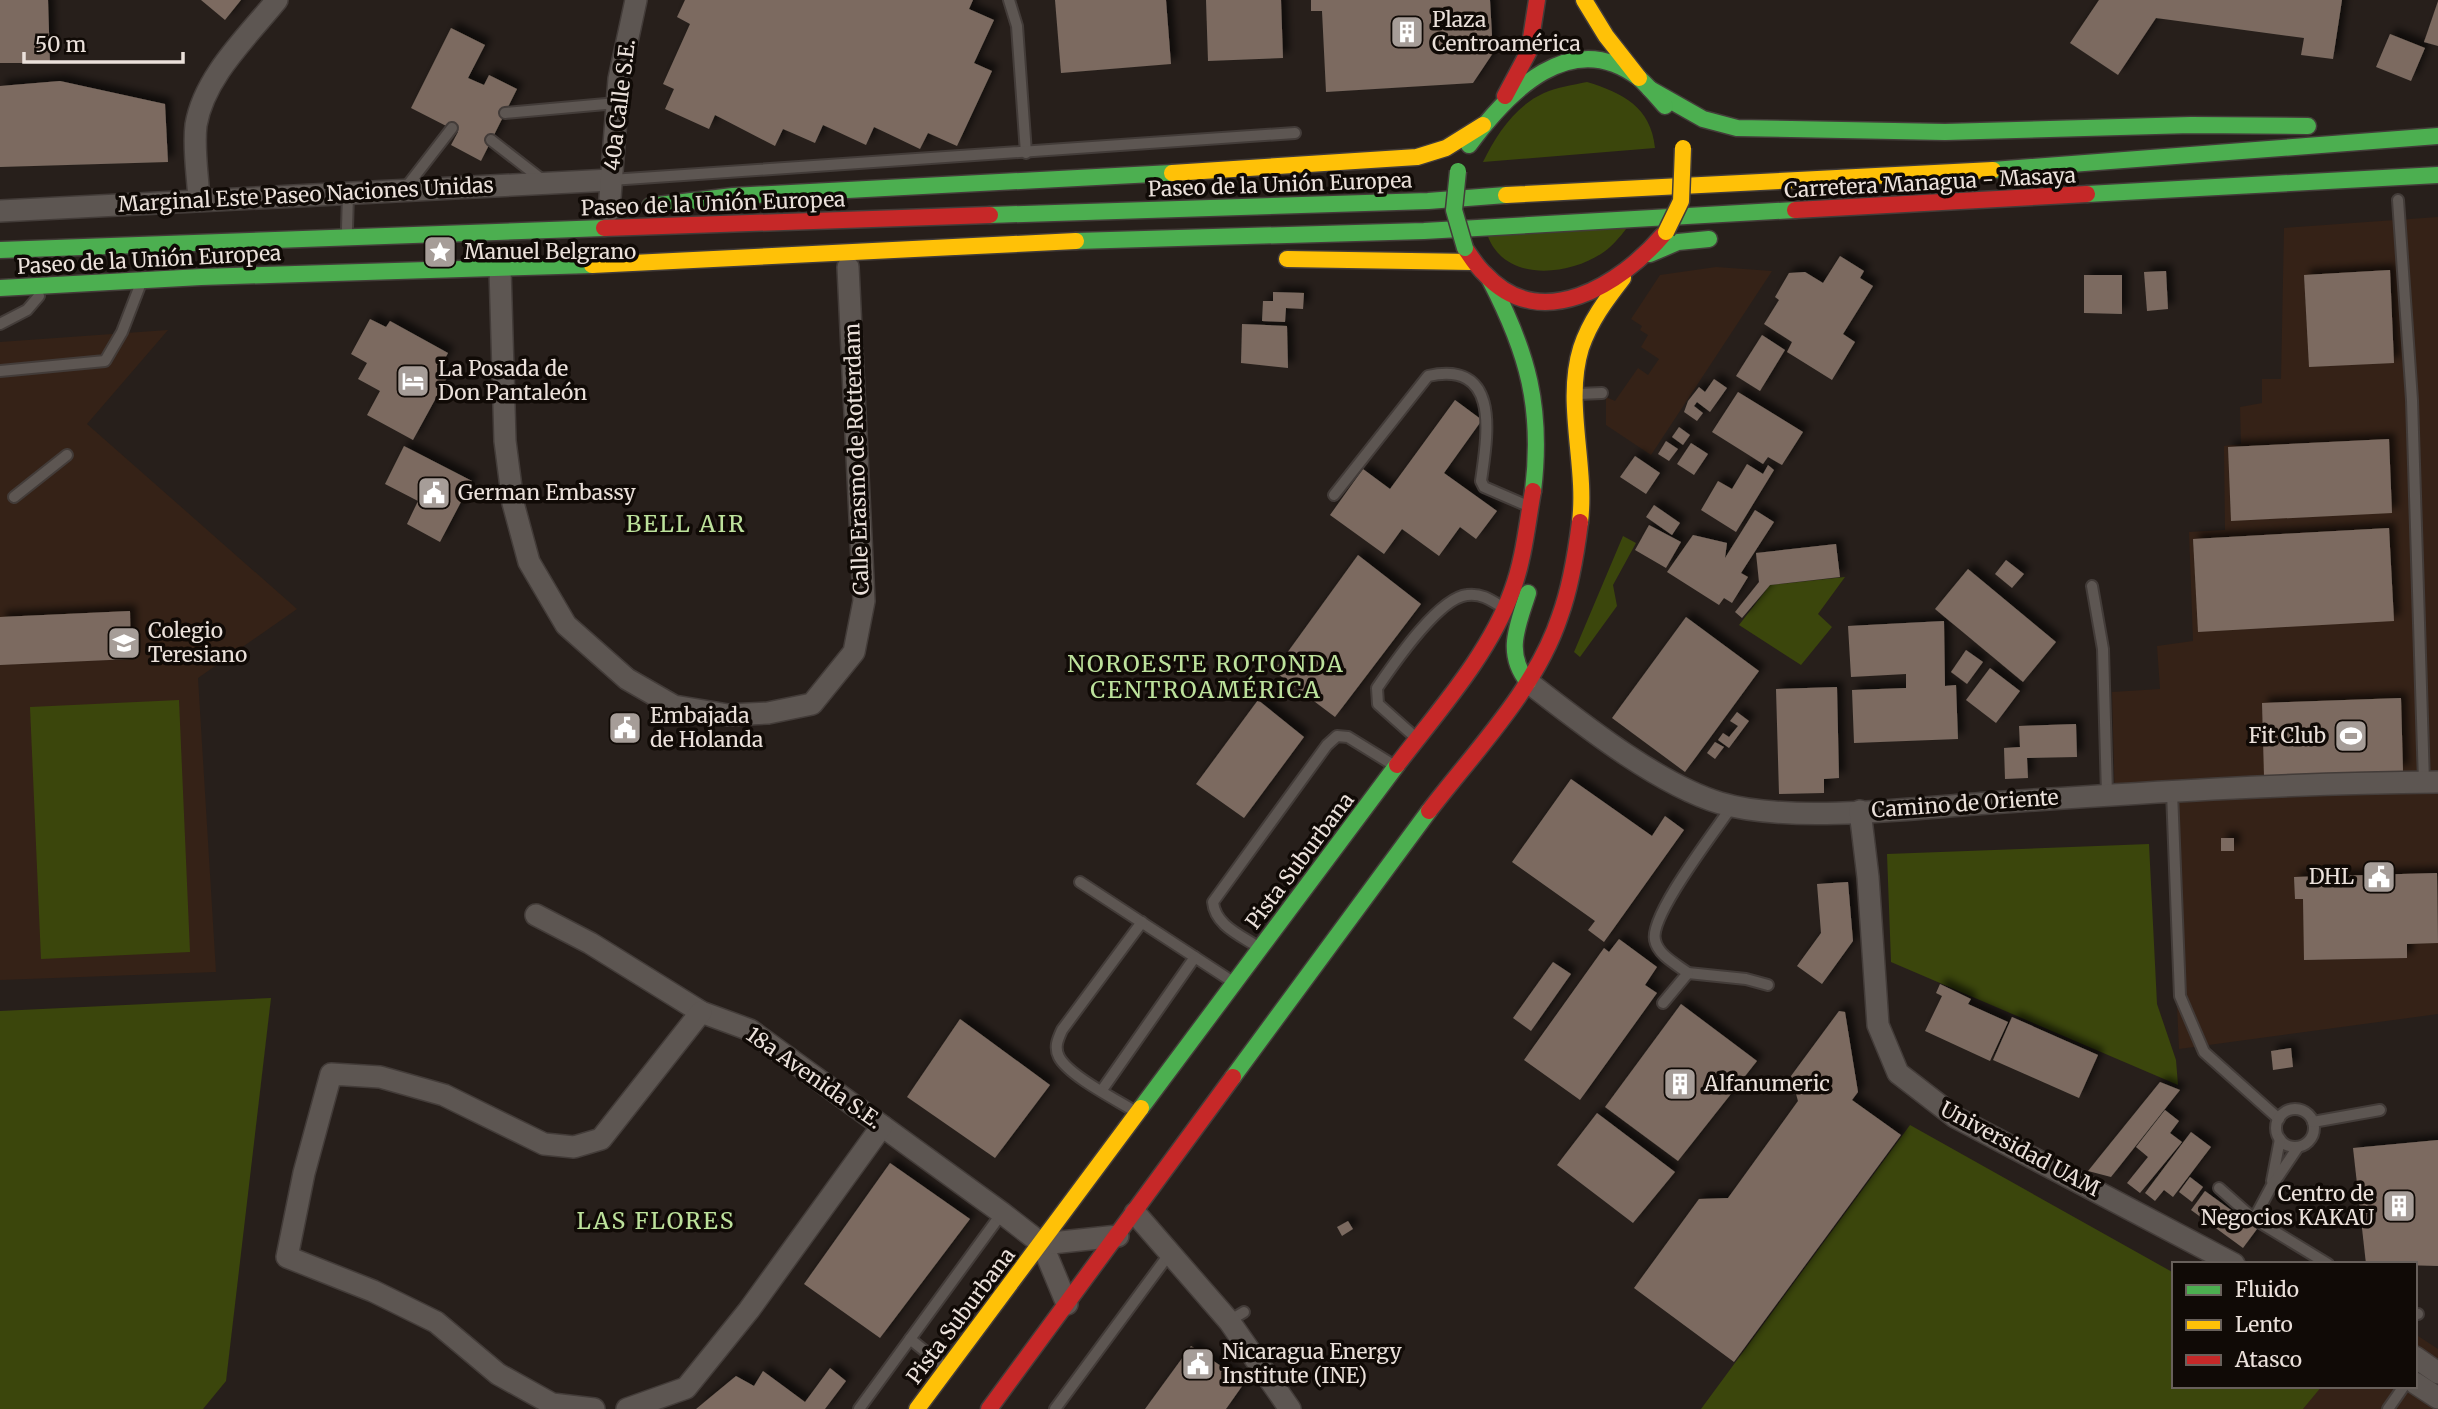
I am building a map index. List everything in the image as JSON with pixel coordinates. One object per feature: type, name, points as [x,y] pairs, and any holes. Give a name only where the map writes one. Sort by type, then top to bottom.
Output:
[{"type":"main road","points":[[1537,0],[1535,30],[1527,60],[1516,82],[1468,146],[1453,189],[1453,214],[1468,255],[1490,280],[1514,295],[1545,303],[1584,296],[1623,278]]},
{"type":"main road","points":[[989,1409],[1400,849],[1528,682],[1560,618],[1576,559],[1581,510],[1576,394],[1581,348],[1598,310],[1623,278],[1650,254],[1666,232],[1681,201],[1683,148],[1675,123],[1606,36],[1584,0]]},
{"type":"main road","points":[[1498,106],[1538,72],[1572,61],[1590,60],[1615,66],[1703,119],[1737,128],[1945,132],[2322,125]]},
{"type":"main road","points":[[2405,122],[2438,121]]},
{"type":"main road","points":[[501,232],[623,209],[733,195],[1314,166],[1417,158],[1446,148],[1483,125]]},
{"type":"main road","name":"Carretera Managua - Masaya","points":[[1428,201],[1554,191],[2085,165],[2438,136]]},
{"type":"main road","name":"Carretera Managua - Masaya","points":[[1424,231],[2438,176]]},
{"type":"main road","name":"Paseo de la Unión Europea","points":[[0,250],[1428,201]]},
{"type":"main road","name":"Paseo de la Unión Europea","points":[[0,288],[201,277],[635,264],[1034,242],[1424,231]]},
{"type":"main road","points":[[1650,254],[1690,240],[1727,238]]},
{"type":"main road","points":[[1273,259],[1468,255]]},
{"type":"main road","name":"Paseo de la Unión Europea","points":[[635,264],[761,273],[917,266]]},
{"type":"main road","name":"Pista Suburbana","points":[[917,1409],[1417,739],[1485,643],[1504,609],[1516,582],[1531,508],[1538,465],[1538,420],[1532,371],[1518,331],[1490,280]]},
{"type":"main road","points":[[1528,682],[1513,664],[1513,646],[1539,541],[1538,465]]},
{"type":"street","points":[[199,201],[196,128],[201,106],[210,85],[277,0]]},
{"type":"street","name":"40a Calle S.E.","points":[[623,209],[611,180],[619,79],[636,0]]},
{"type":"street","name":"Marginal Este Paseo Naciones Unidas","points":[[0,211],[611,180]]},
{"type":"street","name":"Calle Erasmo de Rotterdam","points":[[500,268],[505,441],[513,503],[529,562],[566,625],[627,679],[674,706],[728,715],[768,713],[812,704],[854,652],[864,601],[848,267]]},
{"type":"street","name":"Camino de Oriente","points":[[1528,682],[1575,718],[1676,784],[1701,797],[1732,806],[1811,812],[1860,811],[2107,795],[2431,782]]},
{"type":"street","name":"Universidad UAM","points":[[1860,811],[1868,877],[1878,1025],[1898,1073],[1955,1117],[2234,1262]]},
{"type":"street","name":"18a Avenida S.E.","points":[[536,915],[590,943],[701,1012],[750,1030],[1002,1213],[1042,1244],[1067,1304]]},
{"type":"street","points":[[594,1409],[552,1404],[498,1374],[436,1322],[373,1291],[287,1257],[304,1173],[331,1074],[380,1077],[444,1095],[544,1144],[574,1147],[601,1139],[701,1012]]},
{"type":"street","points":[[627,1409],[686,1388],[750,1310],[882,1126]]},
{"type":"street","points":[[1135,1213],[1170,1253],[1237,1317],[1290,1409]]},
{"type":"street","points":[[1042,1244],[1118,1236]]},
{"type":"street","points":[[2417,1384],[2438,1398]]},
{"type":"lane","points":[[1009,0],[1017,26],[1026,153]]},
{"type":"lane","points":[[505,113],[617,103]]},
{"type":"lane","points":[[403,191],[452,128]]},
{"type":"lane","points":[[611,180],[1294,133]]},
{"type":"lane","points":[[491,140],[545,182]]},
{"type":"lane","points":[[347,236],[348,194]]},
{"type":"lane","points":[[2398,200],[2412,400],[2431,782]]},
{"type":"lane","points":[[0,371],[105,361],[122,332],[141,282]]},
{"type":"lane","points":[[0,324],[27,310],[48,285]]},
{"type":"lane","points":[[1334,495],[1428,376],[1446,374],[1473,384],[1484,400],[1488,426],[1481,481],[1485,487],[1531,508]]},
{"type":"lane","points":[[1576,394],[1602,393]]},
{"type":"lane","points":[[14,497],[67,455]]},
{"type":"lane","points":[[2092,586],[2103,649],[2107,795]]},
{"type":"lane","points":[[1417,739],[1378,704],[1377,688],[1383,679],[1447,603],[1466,594],[1486,597],[1504,609]]},
{"type":"lane","points":[[1260,948],[1220,921],[1213,912],[1213,902],[1310,767],[1337,736],[1348,737],[1396,767]]},
{"type":"lane","points":[[2172,792],[2180,996],[2204,1052],[2279,1119]]},
{"type":"lane","points":[[1732,806],[1668,901],[1653,930],[1655,942],[1661,952],[1688,973],[1746,979],[1768,985]]},
{"type":"lane","points":[[1080,882],[1236,984]]},
{"type":"lane","points":[[1139,1114],[1071,1070],[1059,1057],[1056,1045],[1062,1030],[1142,922]]},
{"type":"lane","points":[[1102,1090],[1195,957]]},
{"type":"lane","points":[[1663,1003],[1688,973]]},
{"type":"lane","points":[[2298,1109],[2307,1114],[2313,1122],[2314,1133],[2308,1143],[2298,1147],[2288,1146],[2280,1139],[2276,1129],[2279,1119],[2287,1111],[2298,1109]]},
{"type":"lane","points":[[2313,1122],[2380,1110]]},
{"type":"lane","points":[[2271,1187],[2280,1139]]},
{"type":"lane","points":[[2254,1219],[2271,1187],[2298,1147]]},
{"type":"lane","points":[[2219,1188],[2254,1219],[2325,1262]]},
{"type":"lane","points":[[859,1409],[1002,1213]]},
{"type":"lane","points":[[1055,1409],[1170,1253]]},
{"type":"lane","points":[[910,1339],[947,1368]]},
{"type":"lane","points":[[2388,1409],[2403,1388]]},
{"type":"shaded area","points":[[2438,217],[2438,1014],[2179,1049],[2168,804],[2115,804],[2112,692],[2160,689],[2157,646],[2193,641],[2189,532],[2225,530],[2224,446],[2241,444],[2240,407],[2262,403],[2262,379],[2281,379],[2284,228]]},
{"type":"shaded area","points":[[1716,267],[1772,271],[1651,455],[1606,425],[1606,397],[1615,401],[1638,368],[1648,375],[1659,359],[1641,347],[1648,335],[1640,330],[1642,326],[1631,319],[1660,275]]},
{"type":"shaded area","name":"Colegio Teresiano","points":[[168,330],[87,424],[297,609],[198,678],[216,972],[0,980],[0,342]]},
{"type":"shaded area","points":[[2417,1335],[2438,1349],[2438,1409],[2303,1409],[2319,1388],[2417,1388]]},
{"type":"green space","points":[[1587,82],[1612,91],[1633,104],[1648,122],[1655,148],[1483,162],[1500,132],[1524,105],[1549,91]]},
{"type":"green space","points":[[1632,222],[1613,244],[1598,256],[1568,268],[1551,270],[1519,267],[1505,259],[1493,246],[1485,228]]},
{"type":"green space","points":[[1623,536],[1636,543],[1613,585],[1617,606],[1580,657],[1574,652]]},
{"type":"green space","points":[[1845,577],[1818,614],[1832,627],[1801,665],[1739,625],[1770,585]]},
{"type":"green space","points":[[179,700],[190,952],[41,959],[30,707]]},
{"type":"green space","points":[[2149,844],[2157,1004],[2176,1060],[2178,1085],[1891,962],[1887,854]]},
{"type":"green space","points":[[271,998],[226,1381],[203,1409],[0,1409],[0,1011]]},
{"type":"green space","points":[[1910,1125],[2172,1272],[2172,1388],[2320,1388],[2303,1409],[1701,1409]]},
{"type":"building","points":[[0,0],[48,0],[50,63],[0,63]]},
{"type":"building","points":[[201,0],[241,0],[225,20]]},
{"type":"building","points":[[685,0],[973,0],[969,9],[994,20],[974,63],[992,71],[957,146],[928,133],[920,149],[874,127],[866,145],[823,125],[815,143],[783,129],[775,146],[715,115],[709,129],[665,109],[674,89],[663,84],[690,24],[677,17]]},
{"type":"building","points":[[1055,0],[1166,0],[1171,64],[1061,73]]},
{"type":"building","points":[[1206,0],[1281,0],[1283,58],[1208,61]]},
{"type":"building","name":"Plaza Centroamérica","points":[[1311,0],[1490,0],[1493,53],[1473,83],[1326,92],[1322,11],[1311,11]]},
{"type":"building","points":[[2099,0],[2342,0],[2333,59],[2301,55],[2304,38],[2156,18],[2118,75],[2070,43]]},
{"type":"building","points":[[2438,1],[2438,46],[2424,42]]},
{"type":"building","points":[[451,28],[485,45],[468,78],[484,85],[489,75],[517,89],[481,161],[451,145],[458,132],[411,108]]},
{"type":"building","points":[[2390,34],[2425,48],[2411,81],[2376,67]]},
{"type":"building","points":[[60,81],[165,104],[168,162],[0,167],[0,86]]},
{"type":"building","points":[[1840,256],[1864,271],[1860,278],[1873,286],[1843,334],[1855,342],[1832,380],[1787,352],[1792,342],[1764,324],[1779,300],[1775,297],[1789,273],[1805,272],[1823,283]]},
{"type":"building","points":[[2390,270],[2394,363],[2309,367],[2304,275]]},
{"type":"building","points":[[2166,271],[2168,309],[2147,311],[2144,272]]},
{"type":"building","points":[[2084,275],[2122,275],[2122,314],[2084,313]]},
{"type":"building","points":[[1273,292],[1304,293],[1303,309],[1286,308],[1285,322],[1262,321],[1263,301],[1273,301]]},
{"type":"building","points":[[370,319],[386,327],[390,321],[448,353],[438,371],[448,376],[413,440],[367,415],[380,391],[358,379],[367,363],[351,354]]},
{"type":"building","points":[[1242,324],[1287,326],[1288,368],[1241,363]]},
{"type":"building","points":[[1762,335],[1785,350],[1760,391],[1736,376]]},
{"type":"building","points":[[1714,379],[1727,388],[1710,412],[1697,402],[1694,406],[1703,413],[1697,421],[1684,412],[1688,401],[1699,387],[1705,392]]},
{"type":"building","points":[[1738,392],[1803,432],[1782,465],[1768,457],[1763,464],[1712,432]]},
{"type":"building","points":[[1455,400],[1482,420],[1444,473],[1497,511],[1476,539],[1460,527],[1439,556],[1402,529],[1384,554],[1330,515],[1363,469],[1390,489]]},
{"type":"building","points":[[1679,427],[1690,435],[1683,445],[1672,437]]},
{"type":"building","points":[[2389,439],[2392,513],[2231,521],[2228,447]]},
{"type":"building","points":[[1666,441],[1678,449],[1669,461],[1658,454]]},
{"type":"building","points":[[1691,443],[1708,454],[1694,475],[1677,464]]},
{"type":"building","name":"German Embassy","points":[[404,446],[472,481],[440,542],[407,524],[418,501],[385,484]]},
{"type":"building","points":[[1635,456],[1660,473],[1646,494],[1620,477]]},
{"type":"building","points":[[1747,464],[1763,474],[1768,465],[1774,470],[1736,532],[1701,510],[1718,481],[1732,489]]},
{"type":"building","points":[[1654,505],[1680,523],[1672,535],[1646,517]]},
{"type":"building","points":[[1755,510],[1774,522],[1741,573],[1748,577],[1732,603],[1724,598],[1719,605],[1667,572],[1693,535],[1727,543],[1725,558]]},
{"type":"building","points":[[1649,525],[1681,542],[1666,568],[1635,550]]},
{"type":"building","points":[[2389,528],[2394,621],[2198,632],[2193,539]]},
{"type":"building","points":[[1836,544],[1840,577],[1770,585],[1742,618],[1735,612],[1759,582],[1756,553]]},
{"type":"building","points":[[1358,555],[1421,604],[1335,717],[1274,671]]},
{"type":"building","points":[[2006,560],[2024,574],[2012,588],[1995,574]]},
{"type":"building","points":[[1968,569],[2056,642],[2023,682],[1935,609]]},
{"type":"building","points":[[130,611],[131,659],[0,665],[0,617]]},
{"type":"building","points":[[1686,617],[1759,671],[1685,772],[1612,718]]},
{"type":"building","points":[[1944,621],[1945,686],[1956,685],[1958,739],[1854,743],[1852,690],[1906,688],[1906,674],[1851,677],[1848,626]]},
{"type":"building","points":[[1966,650],[1983,662],[1967,684],[1951,672]]},
{"type":"building","points":[[1990,668],[2020,691],[1996,723],[1966,700]]},
{"type":"building","points":[[1837,687],[1839,778],[1824,779],[1824,793],[1779,794],[1776,689]]},
{"type":"building","points":[[2401,698],[2403,771],[2264,776],[2262,703]]},
{"type":"building","points":[[1258,700],[1304,737],[1244,818],[1196,784]]},
{"type":"building","points":[[1737,712],[1749,721],[1729,748],[1718,740],[1723,733],[1729,737],[1738,726],[1730,721]]},
{"type":"building","points":[[2076,724],[2077,757],[2027,758],[2028,778],[2005,779],[2004,748],[2020,747],[2019,726]]},
{"type":"building","points":[[1715,742],[1724,747],[1715,759],[1707,753]]},
{"type":"building","points":[[1571,779],[1652,836],[1665,816],[1684,830],[1604,942],[1588,930],[1595,921],[1512,862]]},
{"type":"building","points":[[2221,838],[2234,838],[2234,851],[2221,851]]},
{"type":"building","points":[[2437,873],[2438,943],[2407,944],[2407,958],[2304,960],[2303,899],[2295,899],[2294,877]]},
{"type":"building","points":[[1848,882],[1853,941],[1822,984],[1797,966],[1821,933],[1817,884]]},
{"type":"building","points":[[1619,939],[1657,967],[1645,985],[1657,993],[1580,1100],[1524,1060],[1604,948],[1609,952]]},
{"type":"building","points":[[1553,962],[1571,974],[1531,1031],[1513,1018]]},
{"type":"building","points":[[1940,984],[1971,999],[1968,1004],[2008,1022],[1990,1061],[1925,1031],[1942,996],[1936,993]]},
{"type":"building","name":"Alfanumeric","points":[[1681,1004],[1757,1061],[1678,1161],[1605,1107]]},
{"type":"building","points":[[1839,1011],[1845,1012],[1858,1092],[1852,1100],[1901,1135],[1734,1362],[1634,1288],[1699,1199],[1728,1198],[1798,1101],[1791,1076]]},
{"type":"building","points":[[2012,1017],[2098,1055],[2079,1098],[1993,1060]]},
{"type":"building","points":[[960,1019],[1050,1085],[995,1158],[907,1097]]},
{"type":"building","points":[[2291,1048],[2293,1067],[2273,1070],[2271,1051]]},
{"type":"building","points":[[2160,1082],[2180,1090],[2111,1177],[2088,1171]]},
{"type":"building","points":[[2165,1110],[2179,1121],[2170,1133],[2182,1142],[2140,1193],[2127,1183],[2148,1157],[2136,1147]]},
{"type":"building","points":[[1597,1113],[1675,1172],[1633,1223],[1557,1165]]},
{"type":"building","points":[[2191,1132],[2211,1147],[2173,1197],[2164,1190],[2155,1201],[2145,1193]]},
{"type":"building","name":"Centro de Negocios KAKAU","points":[[2438,1140],[2438,1266],[2417,1265],[2417,1262],[2366,1262],[2353,1148]]},
{"type":"building","points":[[890,1163],[970,1219],[880,1338],[804,1284]]},
{"type":"building","points":[[2190,1177],[2203,1187],[2192,1202],[2179,1192]]},
{"type":"building","points":[[2205,1191],[2257,1229],[2243,1248],[2191,1210]]},
{"type":"building","points":[[1348,1221],[1353,1229],[1342,1236],[1337,1227]]},
{"type":"building","name":"Nicaragua Energy Institute (INE)","points":[[1191,1346],[1245,1382],[1226,1409],[1145,1409]]},
{"type":"building","points":[[830,1368],[846,1381],[825,1409],[696,1409],[736,1376],[754,1386],[763,1371],[805,1402]]},
{"type":"traffic: fast","points":[[1469,145],[1502,105],[1522,87],[1543,72],[1566,62],[1589,59],[1614,64],[1639,78],[1665,106]]},
{"type":"traffic: fast","points":[[1650,89],[1703,119],[1737,128],[1945,132],[2191,125],[2308,126]]},
{"type":"traffic: fast","points":[[1993,170],[2438,136]]},
{"type":"traffic: fast","points":[[1458,171],[1454,210],[1465,248]]},
{"type":"traffic: fast","points":[[650,206],[733,196],[1172,173]]},
{"type":"traffic: fast","points":[[2087,194],[2438,175]]},
{"type":"traffic: fast","points":[[990,215],[1428,201],[1506,195]]},
{"type":"traffic: fast","points":[[1076,241],[1424,231],[1795,210]]},
{"type":"traffic: fast","points":[[0,250],[604,228]]},
{"type":"traffic: fast","points":[[1650,254],[1678,242],[1709,239]]},
{"type":"traffic: fast","points":[[0,288],[201,277],[592,265]]},
{"type":"traffic: fast","points":[[1490,280],[1514,332],[1530,382],[1536,433],[1533,491]]},
{"type":"traffic: fast","points":[[1528,593],[1515,639],[1516,660],[1528,682]]},
{"type":"traffic: fast","points":[[1141,1108],[1397,765]]},
{"type":"traffic: fast","points":[[1233,1077],[1429,811]]},
{"type":"traffic: slow","points":[[1584,0],[1606,36],[1639,78]]},
{"type":"traffic: slow","points":[[1172,173],[1417,157],[1446,148],[1483,125]]},
{"type":"traffic: slow","points":[[1666,232],[1681,201],[1683,148]]},
{"type":"traffic: slow","points":[[1506,195],[1993,170]]},
{"type":"traffic: slow","points":[[592,265],[1076,241]]},
{"type":"traffic: slow","points":[[1287,259],[1472,262]]},
{"type":"traffic: slow","points":[[1580,522],[1581,478],[1575,412],[1576,369],[1589,329],[1623,278]]},
{"type":"traffic: slow","points":[[917,1409],[1141,1108]]},
{"type":"traffic: jam","points":[[1505,96],[1529,51],[1537,0]]},
{"type":"traffic: jam","points":[[1795,210],[2087,194]]},
{"type":"traffic: jam","points":[[604,228],[990,215]]},
{"type":"traffic: jam","points":[[1465,248],[1482,271],[1507,292],[1531,301],[1555,301],[1579,296],[1603,285],[1646,253],[1663,235]]},
{"type":"traffic: jam","points":[[1397,765],[1461,682],[1502,615],[1520,567],[1533,491]]},
{"type":"traffic: jam","points":[[1429,811],[1503,718],[1536,669],[1564,605],[1573,570],[1580,522]]},
{"type":"traffic: jam","points":[[989,1409],[1233,1077]]},
{"type":"place","name":"Plaza Centroamérica","points":[[1407,32]]},
{"type":"place","name":"Manuel Belgrano","points":[[440,252]]},
{"type":"place","name":"La Posada de Don Pantaleón","points":[[413,381]]},
{"type":"place","name":"German Embassy","points":[[434,493]]},
{"type":"place","name":"Colegio Teresiano","points":[[124,643]]},
{"type":"place","name":"Embajada de Holanda","points":[[625,728]]},
{"type":"place","name":"Fit Club","points":[[2351,736]]},
{"type":"place","name":"DHL","points":[[2379,877]]},
{"type":"place","name":"Alfanumeric","points":[[1680,1084]]},
{"type":"place","name":"Centro de Negocios KAKAU","points":[[2399,1206]]},
{"type":"place","name":"Nicaragua Energy Institute (INE)","points":[[1198,1364]]},
{"type":"district","name":"BELL AIR","points":[[686,524]]},
{"type":"district","name":"NOROESTE ROTONDA CENTROAMÉRICA","points":[[1206,677]]},
{"type":"district","name":"LAS FLORES","points":[[656,1221]]}]
